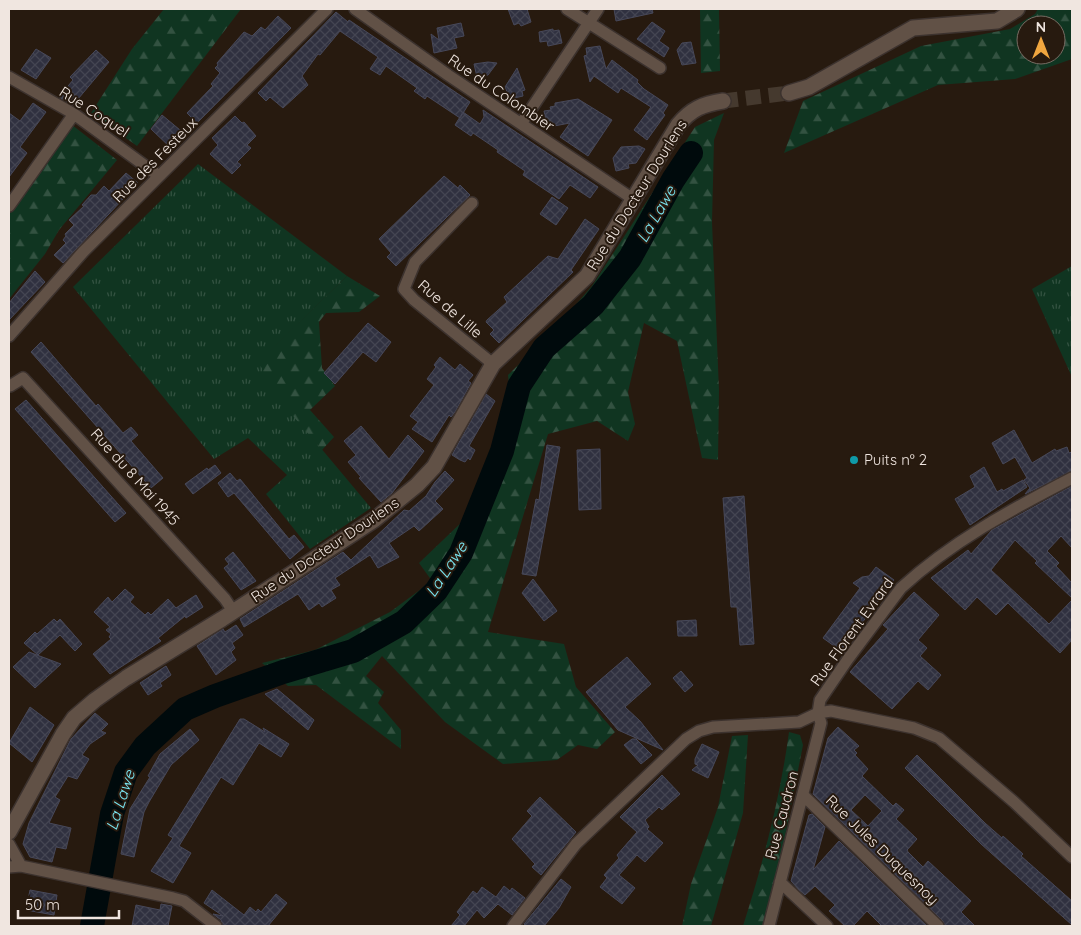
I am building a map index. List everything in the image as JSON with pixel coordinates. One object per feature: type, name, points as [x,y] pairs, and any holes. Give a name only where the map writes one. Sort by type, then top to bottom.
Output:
[{"type":"street","name":"Rue des Festeux","points":[[9,336],[83,252],[327,9]]},
{"type":"street","name":"Rue du Colombier","points":[[354,9],[633,199]]},
{"type":"street","points":[[567,9],[660,68]]},
{"type":"street","points":[[521,124],[598,9]]},
{"type":"street","points":[[789,93],[809,87],[913,28],[997,21],[1017,9]]},
{"type":"street","name":"Rue Coquel","points":[[9,78],[74,114],[159,176]]},
{"type":"street","name":"Rue du Docteur Dourlens","points":[[9,832],[74,718],[126,678],[374,520],[417,485],[434,467],[493,364],[587,276],[678,125],[687,114],[704,104],[723,101]]},
{"type":"street","points":[[9,206],[74,114]]},
{"type":"street","name":"Rue de Lille","points":[[472,203],[415,262],[404,289],[414,300],[493,364]]},
{"type":"street","name":"Rue du 8 Mai 1945","points":[[10,386],[23,378],[128,490],[233,611]]},
{"type":"street","name":"Rue Florent Evrard","points":[[818,713],[820,700],[843,665],[901,588],[966,537],[1072,478]]},
{"type":"street","points":[[513,926],[576,844],[668,753],[699,731],[736,726],[799,722],[818,713],[831,712],[914,728],[939,738],[1014,802],[1072,857]]},
{"type":"street","name":"Rue Caudron","points":[[770,926],[821,723],[818,713]]},
{"type":"street","name":"Rue Jules Duquesnoy","points":[[804,796],[938,926]]},
{"type":"street","points":[[9,844],[21,866]]},
{"type":"street","points":[[9,867],[21,866],[184,902],[216,926]]},
{"type":"street","points":[[780,882],[826,926]]},
{"type":"green space","points":[[164,9],[241,9],[137,146],[91,113],[132,49]]},
{"type":"green space","points":[[700,9],[719,9],[720,71],[701,73]]},
{"type":"green space","points":[[1038,9],[1072,9],[1072,59],[1066,61],[1066,15],[1033,15]]},
{"type":"green space","points":[[1016,25],[1016,65],[1055,65],[1015,79],[938,85],[784,153],[803,101],[921,46],[1010,29]]},
{"type":"green space","points":[[724,113],[714,140],[712,222],[719,390],[718,460],[702,458],[677,341],[644,323],[628,392],[635,424],[628,441],[597,421],[548,434],[488,632],[564,644],[576,687],[615,732],[597,749],[578,745],[557,760],[503,764],[445,722],[382,656],[366,676],[384,692],[378,703],[401,730],[401,749],[316,685],[288,686],[262,663],[315,650],[390,612],[432,581],[419,563],[466,518],[515,444],[508,375],[554,330],[592,286],[695,127]]},
{"type":"green space","points":[[67,121],[117,160],[59,230],[45,254],[9,299],[9,206]]},
{"type":"green space","points":[[198,164],[347,276],[259,362],[289,410],[371,508],[310,549],[266,494],[287,475],[248,438],[214,459],[73,287]]},
{"type":"green space","points":[[1072,266],[1072,377],[1032,289]]},
{"type":"green space","points":[[347,276],[380,296],[359,312],[326,313],[319,322],[322,368],[335,386],[310,410],[334,437],[322,450],[288,410],[258,362]]},
{"type":"green space","points":[[789,732],[800,735],[803,745],[777,877],[764,926],[743,926],[770,831],[781,782]]},
{"type":"green space","points":[[748,735],[743,813],[711,926],[682,926],[691,884],[718,807],[732,736]]},
{"type":"building","points":[[508,9],[527,9],[531,22],[521,26],[519,23],[514,25]]},
{"type":"building","points":[[614,9],[652,9],[653,13],[616,21]]},
{"type":"building","points":[[336,12],[348,22],[349,20],[470,102],[460,118],[427,96],[425,99],[414,91],[417,88],[386,66],[380,75],[370,69],[378,57],[340,31],[320,55],[318,54],[302,76],[308,85],[283,108],[270,97],[266,101],[258,93]]},
{"type":"building","points":[[278,16],[291,28],[197,123],[187,113],[213,86],[211,84],[220,73],[215,68],[218,65],[217,63],[244,32],[252,36],[261,27],[265,30]]},
{"type":"building","points":[[652,22],[665,31],[659,41],[669,48],[664,57],[637,39]]},
{"type":"building","points":[[461,23],[464,36],[454,38],[457,48],[434,53],[431,34],[439,40],[437,28]]},
{"type":"building","points":[[553,29],[553,31],[559,30],[562,43],[548,46],[547,41],[540,42],[539,32]]},
{"type":"building","points":[[691,42],[696,63],[682,65],[677,50],[682,43]]},
{"type":"building","points":[[600,46],[606,69],[612,60],[638,80],[637,82],[644,89],[668,105],[663,113],[665,115],[647,140],[634,130],[651,107],[621,88],[618,93],[594,76],[590,82],[584,56],[587,55],[586,48]]},
{"type":"building","points":[[36,49],[51,58],[36,79],[21,70]]},
{"type":"building","points":[[96,50],[109,62],[73,105],[59,97],[73,80],[70,77]]},
{"type":"building","points":[[497,63],[488,75],[477,77],[474,64]]},
{"type":"building","points":[[517,68],[525,90],[522,91],[523,96],[510,99],[505,87]]},
{"type":"building","points":[[578,99],[612,120],[588,156],[560,137],[570,123],[554,126],[553,123],[547,124],[544,111],[551,110],[550,107],[555,106],[555,103]]},
{"type":"building","points":[[33,103],[46,112],[20,147],[27,153],[9,177],[9,113],[20,121]]},
{"type":"building","points":[[483,110],[598,187],[590,198],[570,185],[559,199],[523,175],[525,171],[497,152],[498,150],[473,133],[471,136],[455,125],[463,112],[480,124],[484,117]]},
{"type":"building","points":[[162,115],[186,135],[172,149],[151,129]]},
{"type":"building","points":[[235,116],[242,123],[244,122],[256,136],[247,145],[251,148],[237,162],[241,165],[232,174],[210,154],[218,145],[212,138]]},
{"type":"building","points":[[639,146],[645,149],[636,163],[628,164],[629,168],[616,171],[613,158],[621,147]]},
{"type":"building","points":[[126,173],[138,183],[63,263],[54,255],[66,243],[63,240],[66,236],[65,234],[74,225],[69,220],[84,206],[82,205],[91,195],[96,195],[104,186],[109,191]]},
{"type":"building","points":[[444,176],[458,188],[460,185],[470,195],[396,266],[387,257],[391,253],[379,239]]},
{"type":"building","points":[[552,197],[568,208],[556,225],[540,214]]},
{"type":"building","points":[[585,219],[599,229],[571,270],[573,272],[499,343],[490,334],[494,330],[486,322],[487,320],[507,302],[504,297],[548,256],[558,259]]},
{"type":"building","points":[[35,271],[45,282],[9,320],[9,303]]},
{"type":"building","points":[[368,323],[391,342],[376,362],[363,352],[335,384],[324,373]]},
{"type":"building","points":[[41,342],[96,406],[98,404],[123,433],[131,427],[138,435],[131,441],[163,478],[151,488],[31,352]]},
{"type":"building","points":[[440,357],[455,370],[460,364],[473,375],[468,381],[471,383],[455,412],[451,417],[449,415],[432,442],[412,429],[418,422],[410,416],[434,385],[427,379],[436,367],[434,365]]},
{"type":"building","points":[[486,394],[495,401],[469,446],[475,450],[470,460],[468,458],[465,462],[452,455]]},
{"type":"building","points":[[26,400],[126,513],[115,522],[15,409]]},
{"type":"building","points":[[361,426],[389,459],[408,435],[424,451],[392,493],[381,502],[359,478],[361,477],[348,462],[356,455],[344,441]]},
{"type":"building","points":[[1014,430],[1032,463],[1055,449],[1056,451],[1067,447],[1069,453],[1072,452],[1072,471],[1025,494],[1030,488],[1024,480],[1027,478],[1015,457],[1003,464],[992,443]]},
{"type":"building","points":[[547,445],[560,447],[536,576],[522,574],[536,499],[539,500]]},
{"type":"building","points":[[600,449],[601,509],[579,510],[577,450]]},
{"type":"building","points":[[215,465],[221,473],[193,494],[185,484],[207,468],[208,470]]},
{"type":"building","points":[[984,467],[997,492],[1002,489],[1003,491],[1023,480],[1027,487],[970,525],[955,499],[975,487],[970,476]]},
{"type":"building","points":[[445,471],[454,480],[435,501],[443,509],[419,531],[414,526],[389,543],[399,557],[378,568],[370,555],[335,578],[340,585],[331,590],[336,598],[322,607],[319,603],[309,610],[298,594],[244,627],[240,619],[343,552],[351,560],[404,510],[409,511],[426,496]]},
{"type":"building","points":[[230,473],[237,481],[240,479],[289,539],[294,535],[304,547],[290,559],[234,493],[228,497],[218,483]]},
{"type":"building","points":[[1072,486],[1072,548],[1061,536],[1047,551],[1059,563],[1056,566],[1072,583],[1072,598],[1035,563],[1037,561],[1015,540],[991,570],[1049,624],[1072,600],[1072,640],[1060,653],[1008,603],[996,615],[977,597],[965,610],[931,578],[968,550],[971,554],[992,530]]},
{"type":"building","points":[[744,496],[754,644],[740,645],[737,607],[731,607],[723,498]]},
{"type":"building","points":[[233,552],[256,581],[241,590],[224,568],[229,564],[225,559]]},
{"type":"building","points":[[876,567],[894,580],[841,651],[823,638],[860,588],[853,583],[862,577],[869,576]]},
{"type":"building","points":[[533,579],[557,611],[544,621],[522,593]]},
{"type":"building","points":[[125,589],[134,597],[130,602],[145,615],[148,612],[151,615],[168,599],[176,608],[196,595],[203,607],[186,618],[185,616],[158,638],[161,641],[110,674],[93,654],[111,639],[109,637],[111,634],[106,630],[110,627],[94,612],[108,597],[112,602]]},
{"type":"building","points":[[914,592],[939,615],[918,640],[927,648],[920,656],[941,675],[928,690],[918,681],[892,709],[850,672],[888,629],[883,625]]},
{"type":"building","points":[[54,619],[57,622],[60,619],[82,644],[75,651],[60,635],[38,655],[24,643],[35,632],[37,634]]},
{"type":"building","points":[[696,620],[697,636],[678,636],[677,621]]},
{"type":"building","points":[[236,625],[243,635],[232,643],[235,648],[231,652],[236,660],[216,675],[197,646],[223,629],[225,632]]},
{"type":"building","points":[[29,652],[61,664],[35,688],[13,667]]},
{"type":"building","points":[[627,657],[651,684],[625,707],[640,721],[663,750],[618,730],[586,692]]},
{"type":"building","points":[[166,666],[171,675],[160,683],[162,686],[148,695],[140,683]]},
{"type":"building","points":[[681,671],[693,685],[685,692],[673,678]]},
{"type":"building","points":[[277,689],[314,720],[308,730],[265,694]]},
{"type":"building","points":[[30,707],[54,725],[32,762],[9,743]]},
{"type":"building","points":[[95,713],[108,724],[101,731],[106,733],[90,744],[82,755],[89,759],[77,779],[68,776],[55,797],[60,800],[49,823],[71,828],[66,849],[56,847],[52,862],[30,857],[23,844],[29,823],[71,739]]},
{"type":"building","points":[[240,719],[244,719],[265,732],[263,728],[289,744],[281,757],[259,743],[233,785],[221,777],[179,846],[191,853],[173,883],[151,871],[173,838],[168,835]]},
{"type":"building","points":[[838,727],[859,746],[854,750],[857,753],[855,755],[868,769],[862,776],[893,806],[896,803],[904,810],[896,819],[917,839],[907,850],[908,852],[923,867],[928,861],[971,901],[961,912],[975,926],[945,926],[943,921],[813,794],[828,738]],"holes":[[[865,795],[882,811],[868,826],[851,810]]]},
{"type":"building","points":[[190,729],[199,740],[171,765],[149,802],[144,812],[134,857],[121,854],[130,809],[150,777],[148,776],[160,754]]},
{"type":"building","points":[[632,739],[636,739],[652,755],[641,764],[624,745]]},
{"type":"building","points":[[702,744],[719,752],[708,778],[692,770],[698,765],[695,764],[695,759]]},
{"type":"building","points":[[917,755],[985,823],[1002,838],[1003,836],[1023,854],[1021,856],[1072,901],[1072,925],[981,844],[905,768]]},
{"type":"building","points":[[662,775],[680,794],[662,810],[659,807],[645,820],[649,827],[647,829],[663,843],[645,862],[637,855],[619,875],[635,888],[622,904],[600,887],[607,878],[604,875],[619,858],[617,855],[637,832],[620,817]]},
{"type":"building","points":[[540,797],[576,832],[541,875],[532,867],[535,864],[512,839],[532,816],[527,811]]},
{"type":"building","points":[[812,814],[825,827],[813,870],[839,841],[927,926],[882,926],[867,911],[853,926],[845,926],[829,911],[835,905],[815,886],[805,895],[799,890],[791,881],[809,815]]},
{"type":"building","points":[[561,879],[571,887],[559,908],[544,926],[526,926],[524,924]]},
{"type":"building","points":[[504,886],[510,891],[512,888],[525,898],[512,915],[498,904],[484,918],[477,910],[464,926],[451,926],[460,915],[457,912],[473,891],[477,894],[482,887],[496,897]]},
{"type":"building","points":[[30,890],[57,895],[54,915],[26,910]]},
{"type":"building","points":[[212,890],[244,915],[250,907],[256,912],[258,909],[261,912],[276,894],[287,903],[268,926],[223,926],[221,920],[213,914],[223,916],[204,903]]},
{"type":"building","points":[[161,904],[172,906],[168,926],[132,926],[136,905],[160,910]]},
{"type":"waterway","name":"La Lawe","points":[[92,926],[112,814],[126,772],[145,746],[185,709],[215,696],[283,672],[353,651],[404,622],[436,591],[461,553],[502,451],[519,386],[544,348],[593,305],[630,258],[673,180],[691,153]]},
{"type":"tunnel","points":[[723,101],[789,93]]},
{"type":"place","name":"Puits n° 2","points":[[854,460]]}]
